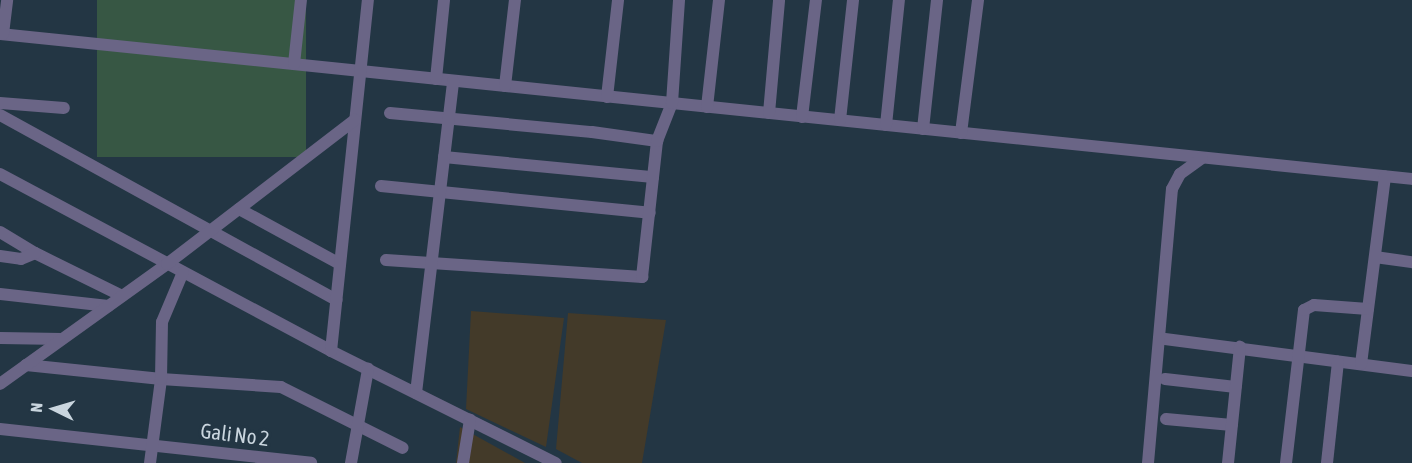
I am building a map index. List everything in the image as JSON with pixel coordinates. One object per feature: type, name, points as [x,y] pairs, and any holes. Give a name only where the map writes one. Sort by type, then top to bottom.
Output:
[{"type":"street","points":[[7,0],[2,34],[1412,179]]},
{"type":"street","points":[[294,64],[301,0]]},
{"type":"street","points":[[331,351],[368,0]]},
{"type":"street","points":[[436,79],[444,0]]},
{"type":"street","points":[[505,86],[515,0]]},
{"type":"street","points":[[607,97],[618,0]]},
{"type":"street","points":[[386,260],[431,265],[642,278],[657,141],[672,103],[679,0]]},
{"type":"street","points":[[707,107],[719,0]]},
{"type":"street","points":[[769,113],[779,0]]},
{"type":"street","points":[[802,117],[816,0]]},
{"type":"street","points":[[840,120],[853,0]]},
{"type":"street","points":[[886,125],[899,0]]},
{"type":"street","points":[[922,129],[937,0]]},
{"type":"street","points":[[961,133],[978,0]]},
{"type":"street","points":[[416,393],[453,81]]},
{"type":"street","points":[[0,103],[64,108]]},
{"type":"street","points":[[390,113],[592,132],[657,141]]},
{"type":"street","points":[[0,115],[208,232],[336,300]]},
{"type":"street","points":[[0,384],[167,264],[355,120]]},
{"type":"street","points":[[444,158],[653,177]]},
{"type":"street","points":[[1148,463],[1173,189],[1180,174],[1202,158]]},
{"type":"street","points":[[0,174],[331,351],[556,463]]},
{"type":"street","points":[[1360,364],[1386,177]]},
{"type":"street","points":[[381,186],[650,213]]},
{"type":"street","points":[[239,208],[340,264]]},
{"type":"street","points":[[0,232],[35,253],[122,296]]},
{"type":"street","points":[[0,256],[21,259],[35,253]]},
{"type":"street","points":[[1375,257],[1412,262]]},
{"type":"street","points":[[150,463],[161,379],[162,322],[183,272]]},
{"type":"street","points":[[0,294],[108,306]]},
{"type":"street","points":[[1286,463],[1298,355],[1306,308],[1314,305],[1368,309]]},
{"type":"street","points":[[0,338],[62,339]]},
{"type":"street","points":[[1165,339],[1412,371]]},
{"type":"street","points":[[1228,463],[1240,347]]},
{"type":"street","points":[[1328,463],[1338,362]]},
{"type":"street","points":[[26,365],[161,379],[281,387],[403,447]]},
{"type":"street","points":[[351,463],[368,369]]},
{"type":"street","points":[[1165,379],[1236,387]]},
{"type":"street","points":[[1166,419],[1232,426]]},
{"type":"street","points":[[463,463],[470,420]]},
{"type":"street","points":[[0,429],[154,445]]},
{"type":"street","name":"Gali No 2","points":[[154,445],[311,463]]},
{"type":"shaded area","points":[[471,311],[564,318],[546,447],[466,409]]},
{"type":"shaded area","points":[[568,313],[666,320],[642,463],[582,463],[556,449]]},
{"type":"shaded area","points":[[460,427],[525,463],[456,463]]},
{"type":"green space","points":[[97,0],[306,0],[306,157],[97,157]]}]
